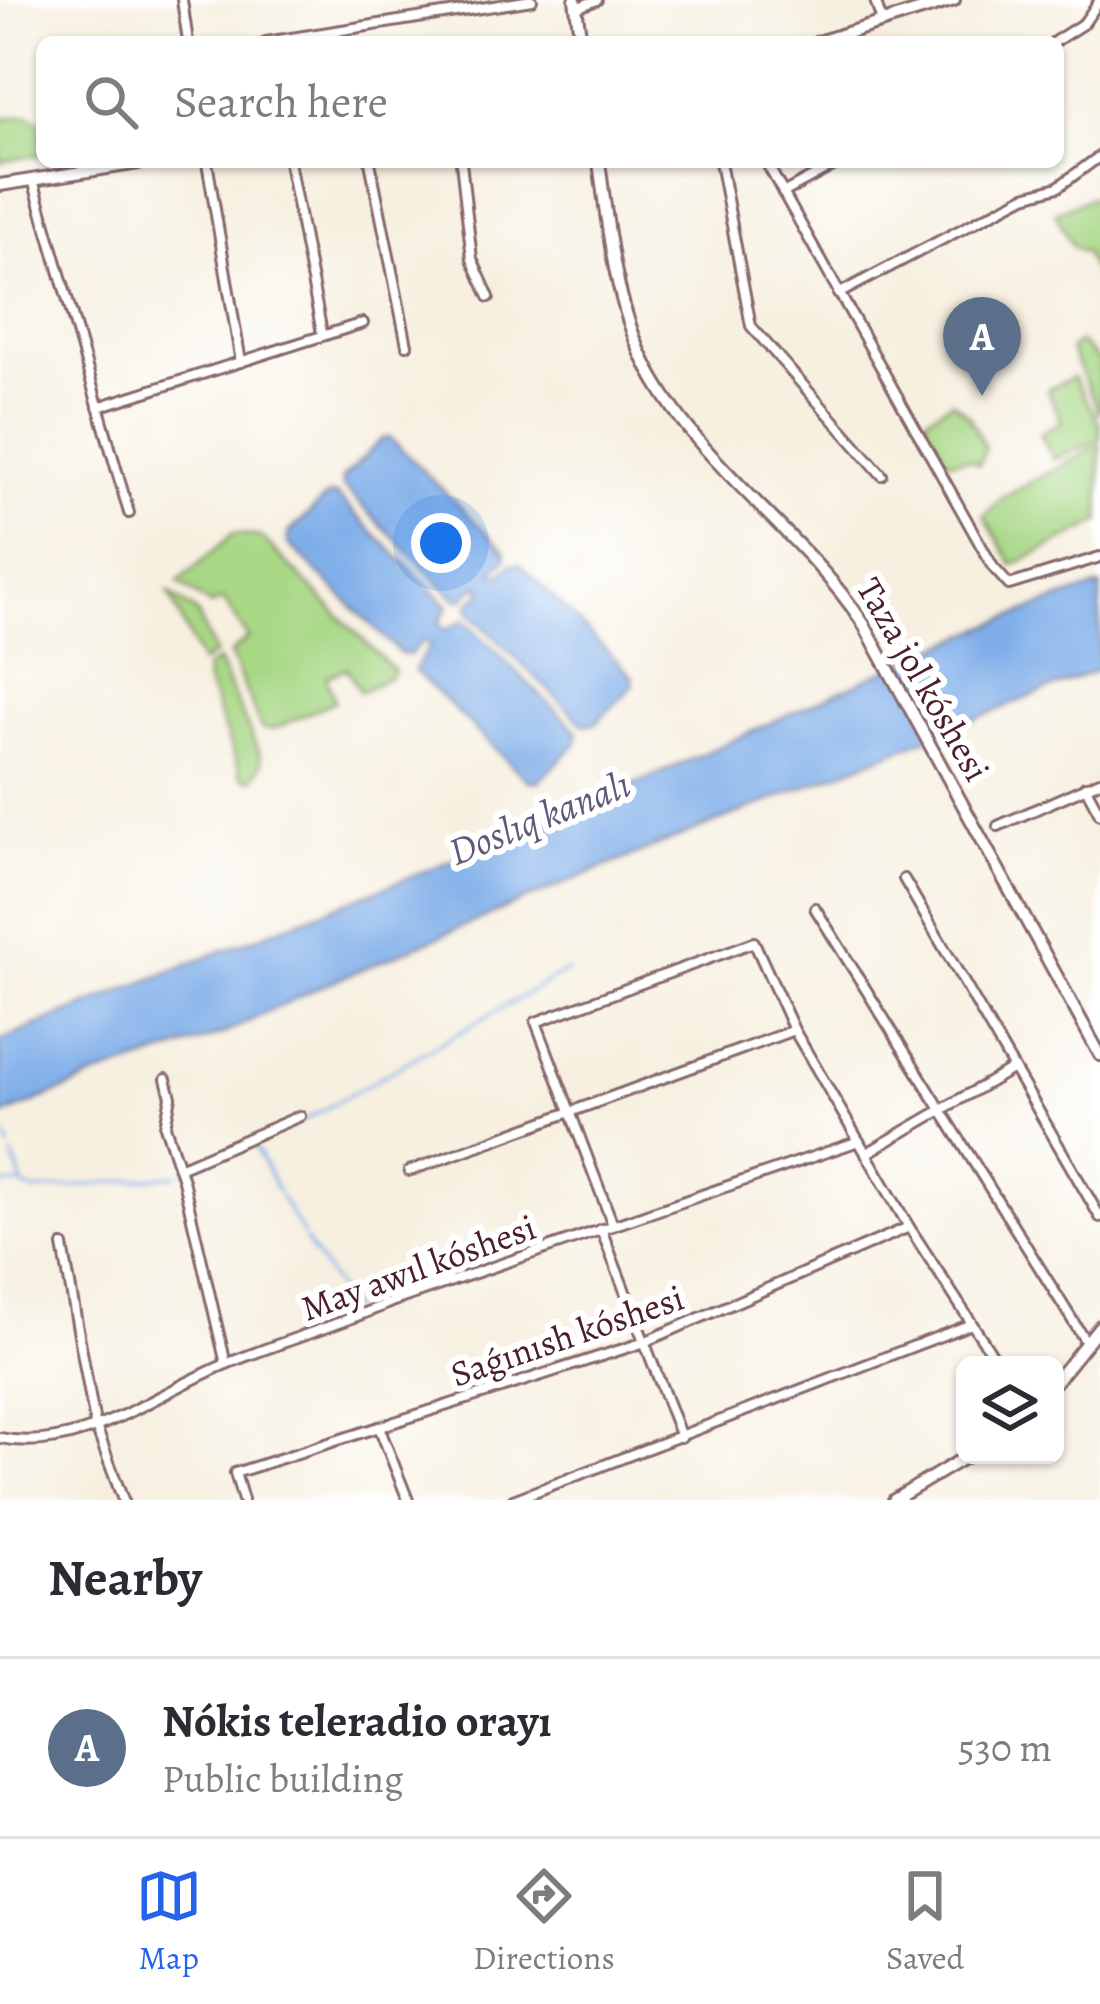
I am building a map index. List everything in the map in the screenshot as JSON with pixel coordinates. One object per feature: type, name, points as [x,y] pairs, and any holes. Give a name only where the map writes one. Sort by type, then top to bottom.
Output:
[{"type":"main road","points":[[839,36],[954,0]]},
{"type":"main road","points":[[575,4],[580,36]]},
{"type":"main road","points":[[0,184],[105,168]]},
{"type":"main road","name":"Taza jol kóshesi","points":[[600,168],[622,294],[646,363],[680,417],[827,572],[884,662],[1099,1054]]},
{"type":"main road","points":[[1064,1371],[1100,1326]]},
{"type":"main road","points":[[894,1500],[956,1463]]},
{"type":"street","points":[[182,0],[187,36]]},
{"type":"street","points":[[304,36],[532,0]]},
{"type":"street","points":[[575,4],[597,0]]},
{"type":"street","points":[[875,0],[883,23]]},
{"type":"street","points":[[1063,36],[1084,23],[1100,0]]},
{"type":"street","points":[[838,294],[1025,196],[1058,187],[1100,156]]},
{"type":"street","points":[[208,168],[242,362]]},
{"type":"street","points":[[290,168],[322,334]]},
{"type":"street","points":[[371,168],[407,345]]},
{"type":"street","points":[[462,168],[472,259],[489,297]]},
{"type":"street","points":[[721,168],[751,326],[883,475]]},
{"type":"street","points":[[769,168],[993,567],[1009,585],[1100,557]]},
{"type":"street","points":[[783,194],[829,168]]},
{"type":"street","points":[[33,179],[130,513]]},
{"type":"street","points":[[98,407],[364,323]]},
{"type":"street","points":[[998,826],[1100,781]]},
{"type":"street","points":[[1084,786],[1100,814]]},
{"type":"street","points":[[904,879],[1100,1217]]},
{"type":"street","points":[[815,908],[862,976],[938,1111],[1087,1343]]},
{"type":"street","points":[[613,1225],[566,1112],[536,1022],[754,942],[794,1030],[909,1227],[992,1356]]},
{"type":"street","points":[[409,1171],[794,1030]]},
{"type":"street","points":[[866,1153],[1012,1070]]},
{"type":"street","points":[[166,1079],[171,1097],[165,1126],[226,1364]]},
{"type":"street","points":[[179,1168],[300,1116]]},
{"type":"street","name":"May awıl kóshesi","points":[[0,1438],[50,1441],[226,1364],[601,1228],[859,1141]]},
{"type":"street","name":"Saǵınısh kóshesi","points":[[243,1500],[236,1473],[642,1343],[909,1227]]},
{"type":"street","points":[[601,1228],[681,1437]]},
{"type":"street","points":[[63,1246],[94,1424],[123,1500]]},
{"type":"street","points":[[513,1500],[969,1324]]},
{"type":"street","points":[[379,1427],[408,1500]]},
{"type":"green space","points":[[28,115],[36,120],[36,155],[0,162],[0,119]]},
{"type":"green space","points":[[1100,194],[1100,289],[1085,253],[1072,246],[1055,212]]},
{"type":"green space","points":[[1079,342],[1100,362],[1100,414],[1070,349]]},
{"type":"green space","points":[[1073,377],[1100,424],[1100,440],[1054,459],[1040,434],[1062,421],[1047,390]]},
{"type":"green space","points":[[952,401],[969,416],[985,448],[979,465],[971,459],[946,461],[924,419]]},
{"type":"green space","points":[[1100,445],[1100,522],[1013,565],[984,516],[1002,498]]},
{"type":"green space","points":[[233,534],[261,537],[394,671],[391,676],[360,692],[347,668],[326,677],[335,701],[274,729],[262,729],[230,654],[248,638],[223,599],[211,606],[178,582]]},
{"type":"green space","points":[[169,593],[197,613],[215,654],[201,663]]},
{"type":"green space","points":[[218,661],[260,755],[262,764],[252,780],[242,777],[207,682],[206,668]]},
{"type":"water","points":[[390,438],[505,551],[506,558],[493,572],[499,576],[512,564],[520,564],[633,677],[633,686],[595,724],[583,724],[470,613],[469,605],[484,590],[478,585],[462,600],[456,599],[343,487],[342,479],[382,439]]},
{"type":"water","points":[[336,495],[448,606],[439,623],[445,630],[464,620],[578,732],[576,744],[539,781],[528,781],[414,670],[430,646],[424,640],[409,655],[401,654],[288,543],[288,534],[327,496]]},
{"type":"water","points":[[1100,586],[1100,669],[592,872],[315,989],[223,1034],[97,1076],[0,1117],[0,1041],[568,813],[928,651]]},
{"type":"waterway","points":[[184,1172],[309,1118],[567,971]]},
{"type":"waterway","points":[[6,1137],[10,1148]]},
{"type":"waterway","points":[[255,1146],[278,1192]]},
{"type":"waterway","points":[[13,1156],[24,1187],[36,1191],[176,1175]]},
{"type":"waterway","points":[[0,1185],[21,1184]]},
{"type":"waterway","points":[[281,1197],[303,1235]]},
{"type":"waterway","points":[[305,1240],[352,1310]]},
{"type":"place","name":"Nókis teleradio orayı","points":[[982,396]]},
{"type":"water label","name":"Doslıq kanalı","points":[[539,817]]}]
